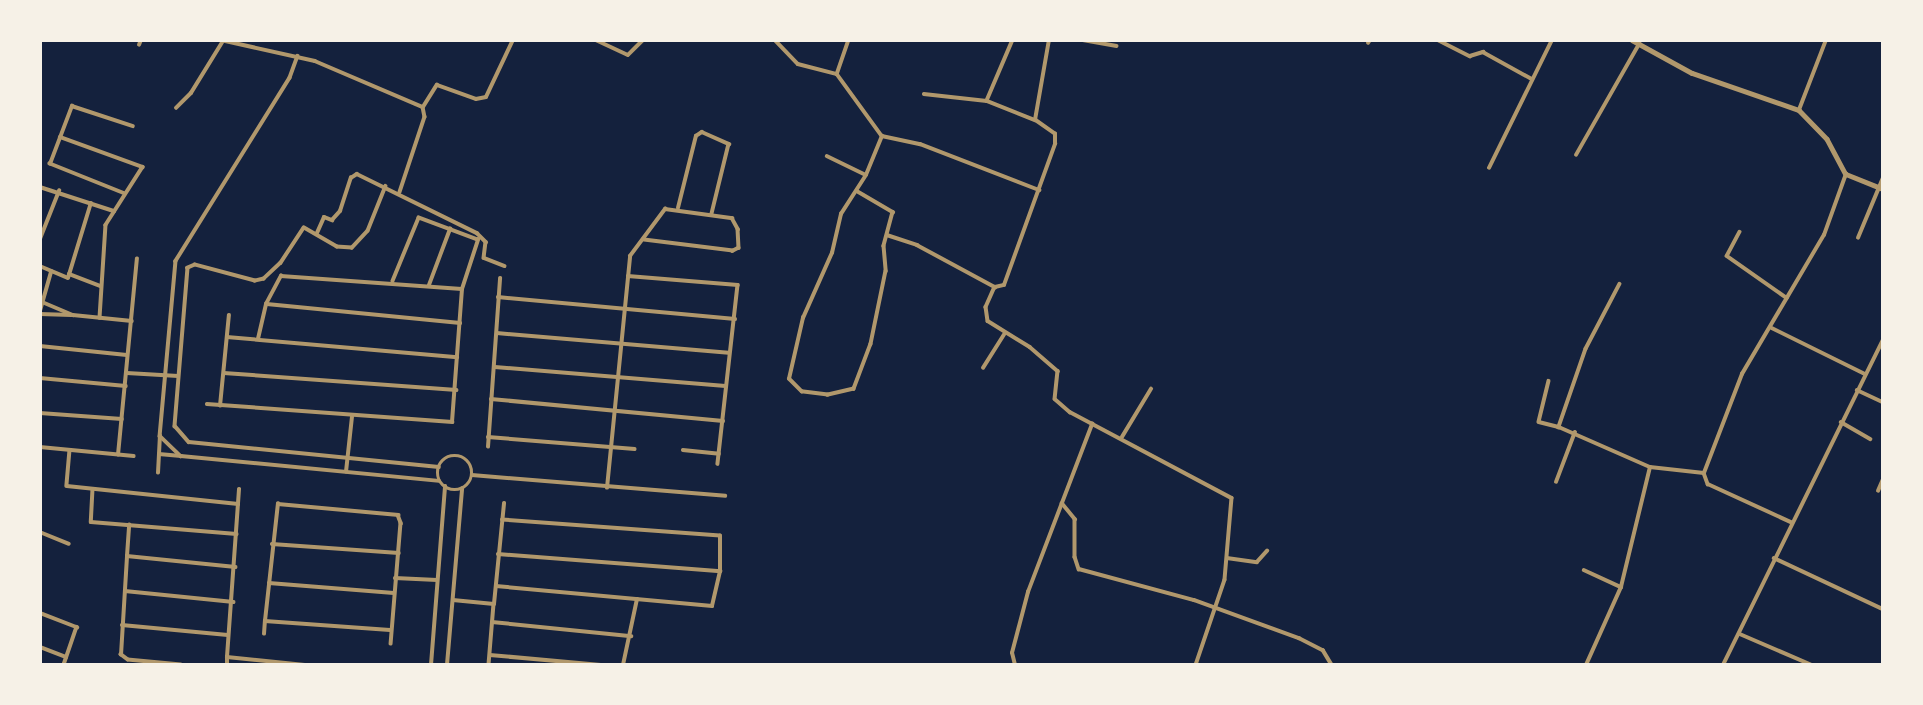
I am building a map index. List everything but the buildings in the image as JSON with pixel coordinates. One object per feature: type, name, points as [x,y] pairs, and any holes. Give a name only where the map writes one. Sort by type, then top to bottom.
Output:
[{"type":"street","points":[[400,192],[425,117],[423,107],[437,85],[476,99],[486,97],[513,40]]},
{"type":"street","points":[[596,40],[628,55],[643,40]]},
{"type":"street","points":[[665,40],[708,40]]},
{"type":"street","points":[[775,40],[798,64],[837,74],[882,136],[920,144],[1039,190]]},
{"type":"street","points":[[837,74],[849,40]]},
{"type":"street","points":[[987,101],[1013,40]]},
{"type":"street","points":[[1035,120],[1049,40]]},
{"type":"street","points":[[1083,40],[1116,46]]},
{"type":"street","points":[[1438,40],[1470,56],[1483,51],[1532,79]]},
{"type":"street","points":[[1489,168],[1552,40]]},
{"type":"street","points":[[1632,40],[1721,85],[1799,110],[1827,139],[1846,174],[1881,189]]},
{"type":"street","points":[[1799,110],[1826,40]]},
{"type":"street","points":[[176,108],[191,93],[222,41],[300,56],[423,107]]},
{"type":"street","points":[[1576,155],[1639,44]]},
{"type":"street","points":[[158,473],[176,261],[290,78],[300,56]]},
{"type":"street","points":[[887,235],[917,245],[995,287],[1004,285],[1014,267],[1056,138],[1035,120],[987,101],[924,94]]},
{"type":"street","points":[[125,194],[51,166],[68,109],[76,105],[133,126]]},
{"type":"street","points":[[678,208],[696,136],[702,132],[729,144],[712,214]]},
{"type":"street","points":[[61,136],[142,165],[106,225],[100,318]]},
{"type":"street","points":[[857,191],[892,210],[887,235],[883,295],[872,344],[854,389],[828,395],[797,391],[789,379],[803,318],[832,253],[841,214],[866,174],[882,136]]},
{"type":"street","points":[[827,156],[866,174]]},
{"type":"street","points":[[1791,522],[1707,484],[1704,474],[1742,374],[1772,328],[1824,235],[1846,174]]},
{"type":"street","points":[[317,233],[324,217],[332,220],[340,211],[354,175],[400,192],[477,233],[486,242],[484,258],[505,266]]},
{"type":"street","points":[[1858,238],[1881,189],[1883,178]]},
{"type":"street","points":[[386,186],[361,243],[341,249],[317,233],[301,228],[281,263],[255,281],[191,266],[176,375],[175,426],[190,442],[348,460],[439,467]]},
{"type":"street","points":[[40,187],[114,211]]},
{"type":"street","points":[[40,239],[59,191]]},
{"type":"street","points":[[40,266],[68,278],[91,203]]},
{"type":"street","points":[[607,488],[628,259],[645,240],[661,211],[678,208],[712,214],[736,222],[737,250],[645,240]]},
{"type":"street","points":[[207,404],[450,423],[456,390],[463,289],[479,244],[422,217],[416,220],[393,281]]},
{"type":"street","points":[[429,285],[450,229]]},
{"type":"street","points":[[1740,232],[1727,256],[1787,298]]},
{"type":"street","points":[[118,455],[137,259]]},
{"type":"street","points":[[52,271],[41,301],[40,312],[132,321]]},
{"type":"street","points":[[69,274],[101,286]]},
{"type":"street","points":[[258,339],[266,304],[281,276],[393,281],[463,289]]},
{"type":"street","points":[[628,276],[737,285],[718,464]]},
{"type":"street","points":[[488,447],[500,278]]},
{"type":"street","points":[[1559,427],[1586,349],[1620,284]]},
{"type":"street","points":[[995,287],[986,316],[1058,371],[1055,399],[1092,424],[1122,437],[1232,498],[1227,558],[1216,608],[1196,665]]},
{"type":"street","points":[[498,298],[735,319]]},
{"type":"street","points":[[41,301],[73,315]]},
{"type":"street","points":[[266,304],[460,323]]},
{"type":"street","points":[[220,406],[229,315]]},
{"type":"street","points":[[1772,328],[1865,374]]},
{"type":"street","points":[[497,332],[728,353]]},
{"type":"street","points":[[983,368],[1005,333]]},
{"type":"street","points":[[227,337],[457,357]]},
{"type":"street","points":[[1723,665],[1791,522],[1883,340]]},
{"type":"street","points":[[40,346],[127,355]]},
{"type":"street","points":[[495,367],[725,386]]},
{"type":"street","points":[[127,373],[176,375]]},
{"type":"street","points":[[224,373],[456,390]]},
{"type":"street","points":[[40,378],[126,386]]},
{"type":"street","points":[[1549,381],[1539,422],[1576,432],[1613,454],[1650,467],[1704,474]]},
{"type":"street","points":[[1122,437],[1151,389]]},
{"type":"street","points":[[1857,390],[1883,402]]},
{"type":"street","points":[[491,399],[723,421]]},
{"type":"street","points":[[40,412],[122,419]]},
{"type":"street","points":[[346,470],[352,417]]},
{"type":"street","points":[[1841,422],[1871,439]]},
{"type":"street","points":[[1015,665],[1012,653],[1028,592],[1062,503],[1068,477],[1092,424]]},
{"type":"street","points":[[1556,482],[1576,432]]},
{"type":"street","points":[[160,436],[181,456]]},
{"type":"street","points":[[488,437],[635,449]]},
{"type":"street","points":[[40,447],[134,456]]},
{"type":"street","points":[[70,450],[67,486],[238,504]]},
{"type":"street","points":[[683,450],[719,454]]},
{"type":"street","points":[[159,454],[346,470],[439,481],[445,487],[462,489]]},
{"type":"street","points":[[439,481],[439,467],[447,458],[461,457],[471,466],[472,474],[462,489],[447,665]]},
{"type":"street","points":[[1586,665],[1621,587],[1650,467]]},
{"type":"street","points":[[472,474],[607,488],[725,496]]},
{"type":"street","points":[[1878,491],[1883,479]]},
{"type":"street","points":[[431,665],[445,487]]},
{"type":"street","points":[[93,489],[91,522],[237,534]]},
{"type":"street","points":[[227,665],[239,489]]},
{"type":"street","points":[[264,634],[276,508],[282,503],[398,515],[399,553],[390,630],[391,644]]},
{"type":"street","points":[[489,665],[504,503]]},
{"type":"street","points":[[1062,503],[1075,519],[1075,557],[1079,569],[1216,608],[1300,638],[1324,650],[1332,665]]},
{"type":"street","points":[[495,586],[712,606],[720,571],[720,536],[503,520]]},
{"type":"street","points":[[129,525],[122,625],[123,658],[181,665]]},
{"type":"street","points":[[40,532],[69,544]]},
{"type":"street","points":[[272,544],[399,553]]},
{"type":"street","points":[[1227,558],[1257,562],[1268,551]]},
{"type":"street","points":[[498,554],[720,571]]},
{"type":"street","points":[[127,556],[235,567]]},
{"type":"street","points":[[1774,558],[1883,609]]},
{"type":"street","points":[[1584,570],[1621,587]]},
{"type":"street","points":[[395,578],[436,580]]},
{"type":"street","points":[[269,583],[394,593]]},
{"type":"street","points":[[125,592],[233,602]]},
{"type":"street","points":[[623,665],[637,599]]},
{"type":"street","points":[[453,600],[494,604]]},
{"type":"street","points":[[40,614],[77,628],[64,665]]},
{"type":"street","points":[[265,621],[390,630]]},
{"type":"street","points":[[492,622],[631,636]]},
{"type":"street","points":[[122,625],[229,635]]},
{"type":"street","points":[[1739,634],[1812,665]]},
{"type":"street","points":[[40,647],[66,657]]},
{"type":"street","points":[[490,655],[601,665]]},
{"type":"street","points":[[227,657],[305,665]]}]
